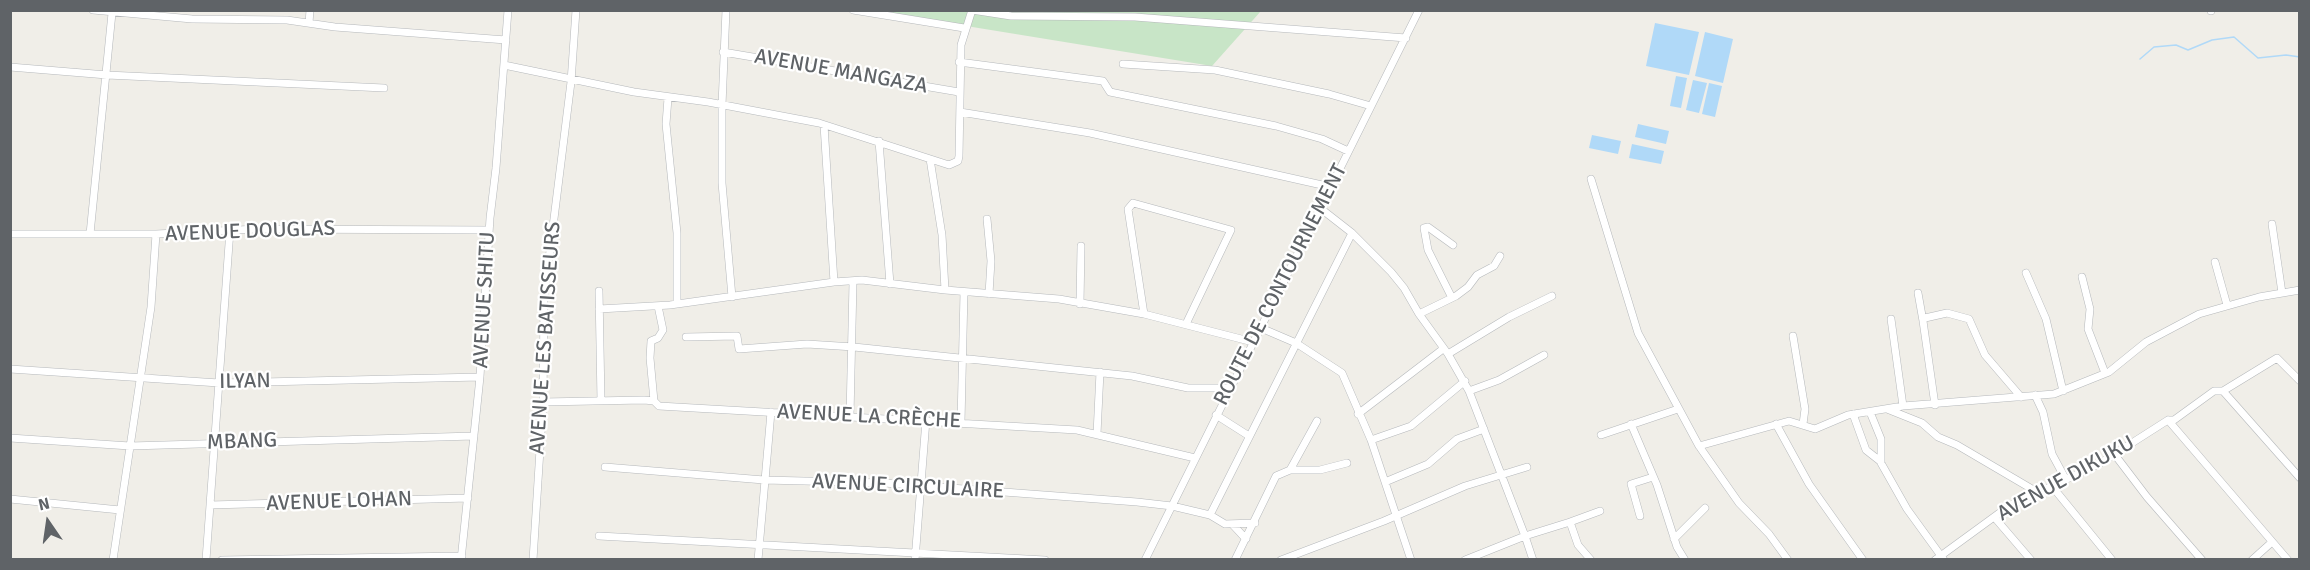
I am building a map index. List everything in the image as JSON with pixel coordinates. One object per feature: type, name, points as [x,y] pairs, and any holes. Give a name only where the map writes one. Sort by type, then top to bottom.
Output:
[{"type":"street","points":[[93,10],[192,19],[287,20],[507,40]]},
{"type":"street","points":[[192,19],[193,10]]},
{"type":"street","points":[[247,19],[248,10]]},
{"type":"street","points":[[309,23],[310,10]]},
{"type":"street","name":"AVENUE SHITU","points":[[462,558],[480,377],[489,230],[508,10]]},
{"type":"street","name":"AVENUE LES BATISSEURS","points":[[533,560],[543,402],[544,299],[572,79],[576,10]]},
{"type":"street","points":[[726,10],[722,105],[724,216],[732,297]]},
{"type":"street","points":[[853,10],[964,28]]},
{"type":"street","points":[[504,65],[668,98],[722,105],[824,125],[950,165],[958,161],[959,62],[964,28],[972,10],[1021,16],[1135,16],[1406,38]]},
{"type":"street","name":"ROUTE DE CONTOURNEMENT","points":[[1144,560],[1419,10]]},
{"type":"street","points":[[90,234],[112,13]]},
{"type":"street","name":"AVENUE MANGAZA","points":[[723,52],[959,92]]},
{"type":"street","points":[[959,62],[1102,81],[1110,92],[1276,126],[1322,139],[1348,151]]},
{"type":"street","points":[[1123,63],[1215,70],[1329,94],[1371,106]]},
{"type":"street","points":[[10,67],[107,75],[384,88]]},
{"type":"street","points":[[668,98],[666,124],[677,233],[677,304]]},
{"type":"street","points":[[960,112],[1090,133],[1331,187]]},
{"type":"street","points":[[824,125],[834,282]]},
{"type":"street","points":[[879,141],[890,284]]},
{"type":"street","points":[[930,159],[942,235],[945,290]]},
{"type":"street","points":[[1591,179],[1638,333],[1699,446],[1739,503],[1769,534],[1788,560]]},
{"type":"street","points":[[1144,314],[1128,209],[1133,203],[1231,230],[1186,324]]},
{"type":"street","points":[[1320,208],[1352,233],[1391,272],[1465,381],[1533,560]]},
{"type":"street","points":[[987,219],[991,261],[989,294]]},
{"type":"street","points":[[2272,224],[2282,293]]},
{"type":"street","points":[[1451,296],[1428,250],[1424,228],[1428,227],[1454,245]]},
{"type":"street","points":[[206,560],[230,230]]},
{"type":"street","name":"AVENUE DOUGLAS","points":[[10,234],[156,234],[230,230],[489,230]]},
{"type":"street","points":[[1210,515],[1352,233]]},
{"type":"street","points":[[113,560],[150,307],[156,234]]},
{"type":"street","points":[[1080,304],[1081,246]]},
{"type":"street","points":[[1419,314],[1468,287],[1473,278],[1494,266],[1500,256]]},
{"type":"street","points":[[2215,262],[2227,305]]},
{"type":"street","points":[[2026,273],[2046,319],[2063,391]]},
{"type":"street","points":[[2082,277],[2090,309],[2088,329],[2105,373]]},
{"type":"street","points":[[599,309],[677,304],[862,280],[964,292],[1026,296],[1144,314],[1253,342]]},
{"type":"street","points":[[850,416],[854,282]]},
{"type":"street","points":[[1699,446],[1792,421],[1818,428],[1853,414],[1903,406],[2021,397],[2063,391],[2105,373],[2146,342],[2199,314],[2227,305],[2300,290]]},
{"type":"street","points":[[599,291],[601,401]]},
{"type":"street","points":[[961,422],[964,292]]},
{"type":"street","points":[[1918,293],[1935,405]]},
{"type":"street","points":[[1358,414],[1446,351],[1509,316],[1552,296]]},
{"type":"street","points":[[654,401],[650,358],[651,341],[658,338],[663,330],[658,306]]},
{"type":"street","points":[[1923,321],[1925,318],[1947,313],[1967,317],[1985,355],[2021,397]]},
{"type":"street","points":[[1891,319],[1903,406]]},
{"type":"street","points":[[1261,327],[1296,343],[1340,370],[1371,440],[1411,560]]},
{"type":"street","points":[[686,337],[737,336],[740,350],[807,344],[851,347],[1100,372],[1188,388],[1230,388]]},
{"type":"street","points":[[1793,336],[1805,409],[1803,424]]},
{"type":"street","points":[[1469,391],[1499,380],[1544,355]]},
{"type":"street","name":"AVENUE DIKUKU","points":[[1940,558],[2009,506],[2115,454],[2168,420],[2174,420],[2214,391],[2223,391],[2277,358],[2300,381]]},
{"type":"street","name":"ILYAN","points":[[10,369],[219,383],[480,377]]},
{"type":"street","points":[[1097,434],[1100,372]]},
{"type":"street","points":[[1371,440],[1411,426],[1465,381]]},
{"type":"street","points":[[2223,391],[2300,478]]},
{"type":"street","points":[[2035,395],[2043,412],[2052,454],[2066,480]]},
{"type":"street","name":"AVENUE LA CRÈCHE","points":[[543,402],[654,401],[659,406],[1077,430],[1195,458]]},
{"type":"street","points":[[1600,435],[1678,409]]},
{"type":"street","points":[[1887,409],[1920,422],[1938,437],[1957,445],[2037,492]]},
{"type":"street","points":[[759,560],[771,412]]},
{"type":"street","points":[[1870,412],[1881,439],[1880,461]]},
{"type":"street","points":[[1853,414],[1866,450],[1880,461],[1907,509],[1940,558]]},
{"type":"street","points":[[1216,415],[1249,436]]},
{"type":"street","points":[[916,557],[926,420]]},
{"type":"street","points":[[2168,420],[2288,560]]},
{"type":"street","points":[[1290,470],[1317,421]]},
{"type":"street","points":[[1631,424],[1653,477],[1674,539],[1685,560]]},
{"type":"street","points":[[1776,424],[1809,484],[1863,560]]},
{"type":"street","points":[[1385,482],[1428,464],[1457,439],[1484,429]]},
{"type":"street","name":"MBANG","points":[[10,438],[130,446],[474,436]]},
{"type":"street","points":[[2115,454],[2147,498],[2202,560]]},
{"type":"street","points":[[1235,560],[1276,476],[1290,470],[1320,470],[1347,463]]},
{"type":"street","name":"AVENUE CIRCULAIRE","points":[[605,467],[764,480],[884,483],[1172,506],[1210,515],[1218,521],[1233,525]]},
{"type":"street","points":[[1281,560],[1396,516],[1466,486],[1527,467]]},
{"type":"street","points":[[1640,516],[1631,484],[1653,477]]},
{"type":"street","points":[[2051,485],[2112,560]]},
{"type":"street","name":"AVENUE LOHAN","points":[[210,506],[468,498]]},
{"type":"street","points":[[10,499],[120,510]]},
{"type":"street","points":[[1674,539],[1705,508]]},
{"type":"street","points":[[1465,560],[1525,536],[1600,511]]},
{"type":"street","points":[[1995,518],[2031,560]]},
{"type":"street","points":[[1570,522],[1578,545],[1591,560]]},
{"type":"street","points":[[1233,525],[1255,523]]},
{"type":"street","points":[[1233,525],[1245,539]]},
{"type":"street","points":[[599,536],[759,544],[916,557],[1045,560]]},
{"type":"street","points":[[2252,560],[2272,542]]},
{"type":"street","points":[[222,560],[462,558]]},
{"type":"green space","points":[[874,11],[1261,11],[1212,66]]},
{"type":"water","points":[[1655,23],[1699,32],[1689,75],[1646,66]]},
{"type":"water","points":[[1705,32],[1733,39],[1723,83],[1695,76]]},
{"type":"water","points":[[1676,76],[1687,78],[1681,108],[1670,106]]},
{"type":"water","points":[[1693,80],[1707,83],[1699,113],[1686,110]]},
{"type":"water","points":[[1709,83],[1722,86],[1715,117],[1702,114]]},
{"type":"water","points":[[1638,124],[1669,131],[1666,144],[1635,137]]},
{"type":"water","points":[[1592,135],[1621,141],[1618,154],[1589,148]]},
{"type":"water","points":[[1632,144],[1664,151],[1661,164],[1629,158]]},
{"type":"waterway","points":[[2140,59],[2154,47],[2176,45],[2188,50],[2212,40],[2234,37],[2258,58],[2286,55],[2300,57]]}]
